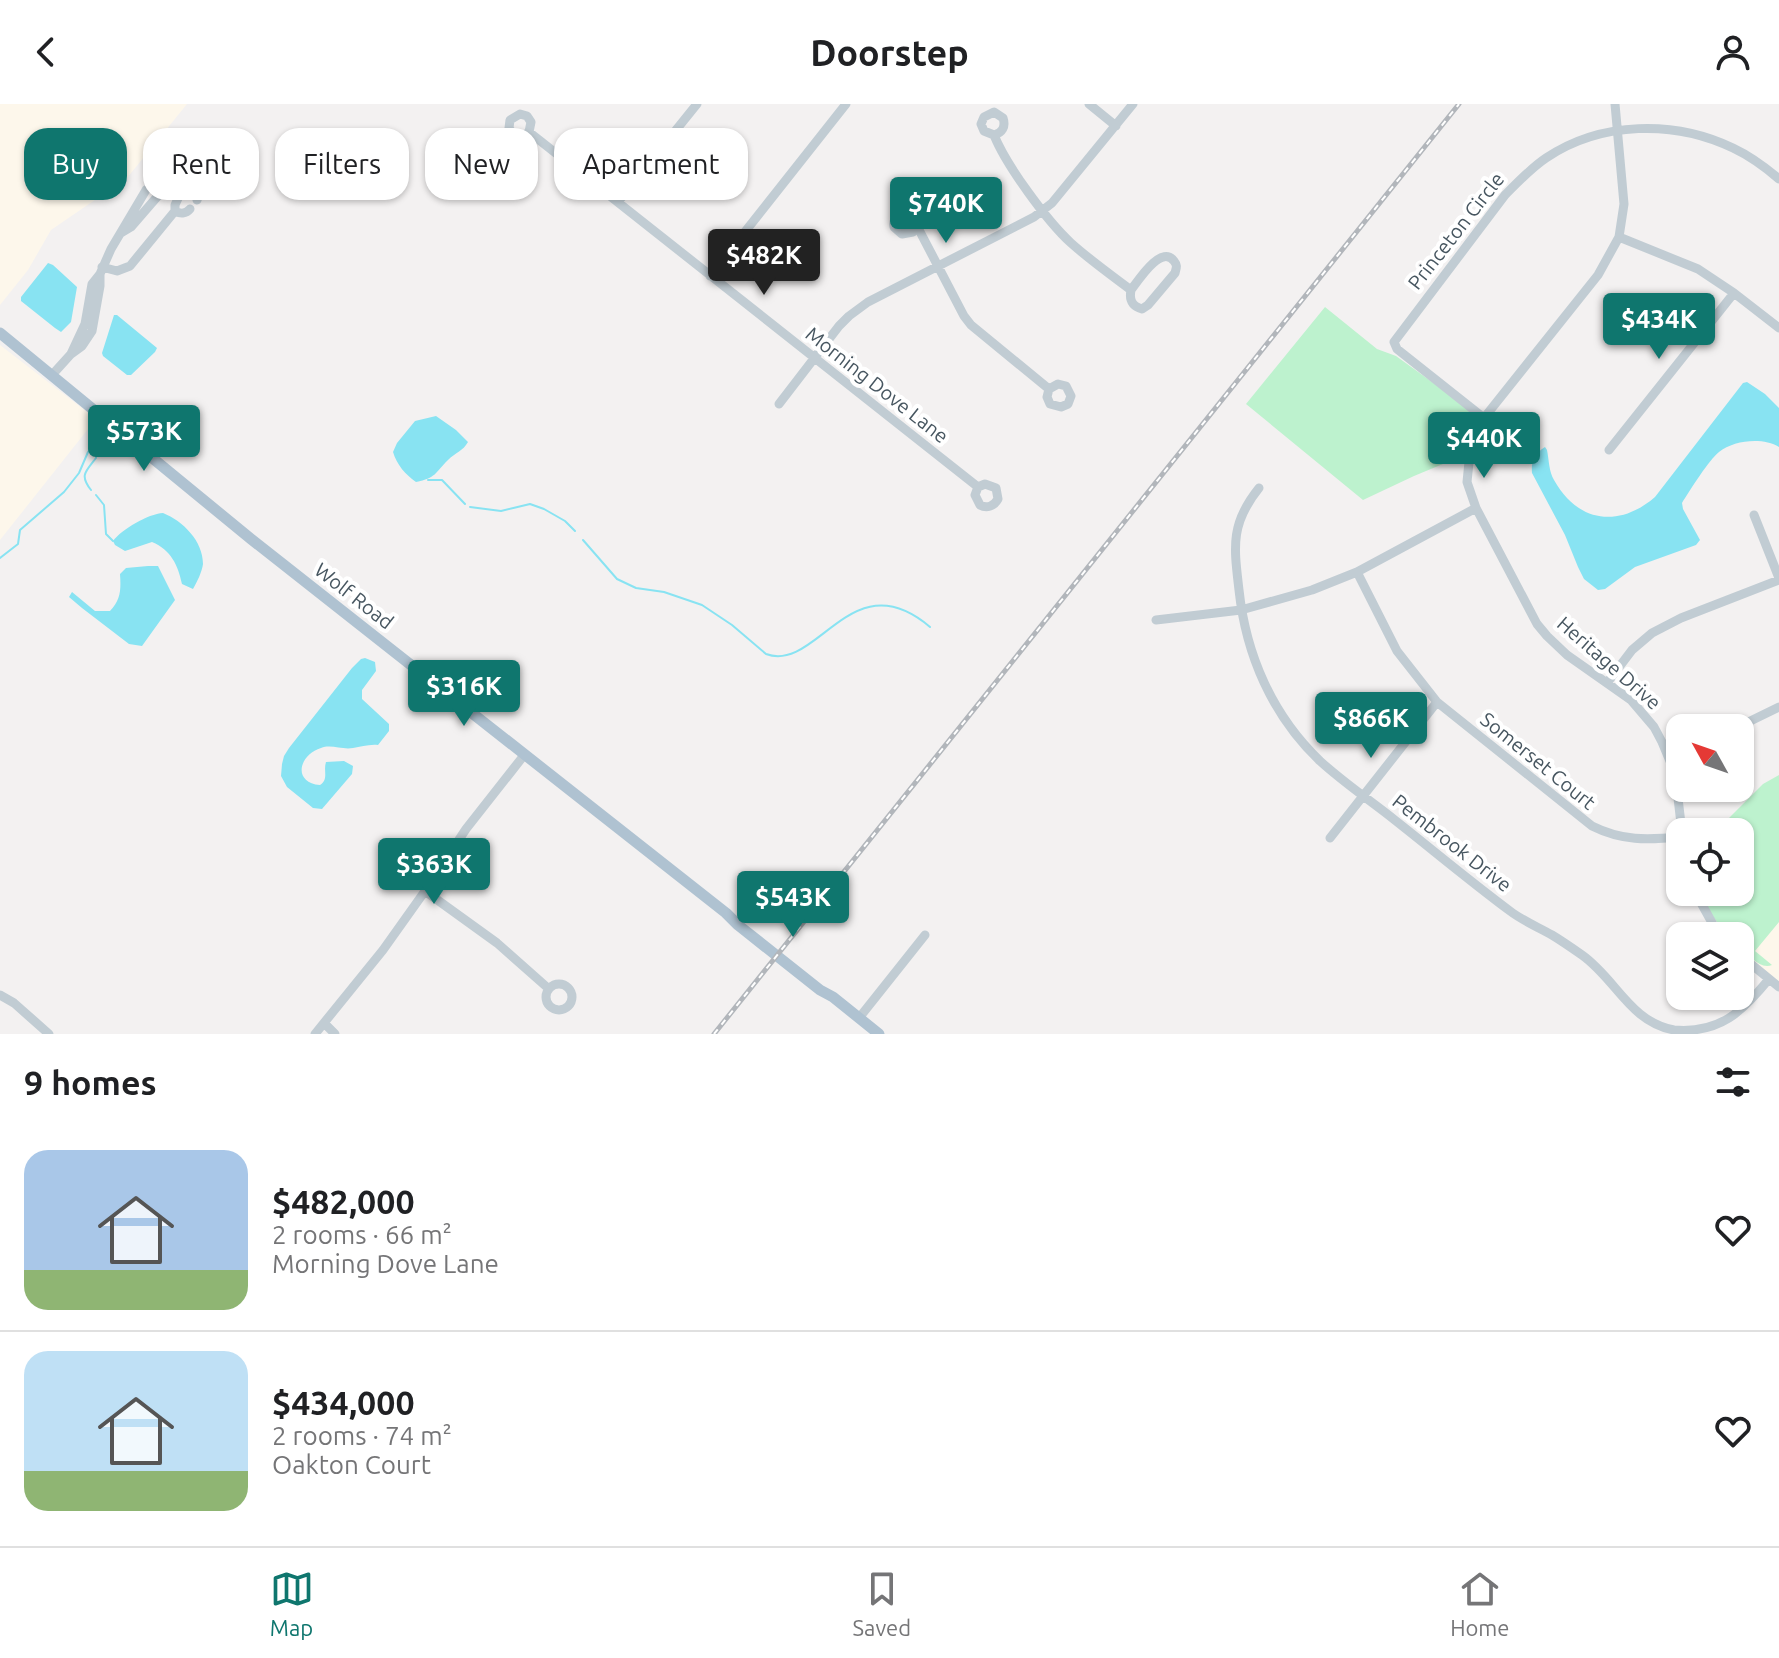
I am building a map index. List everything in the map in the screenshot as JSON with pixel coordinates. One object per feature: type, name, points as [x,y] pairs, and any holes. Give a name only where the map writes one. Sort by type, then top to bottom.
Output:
[{"type":"main road","name":"Wolf Road","points":[[0,333],[251,539],[726,913],[741,920],[824,985],[833,997],[879,1034]]},
{"type":"street","points":[[710,276],[846,104]]},
{"type":"street","points":[[1089,104],[1116,126]]},
{"type":"street","points":[[779,404],[849,316],[868,302],[1034,217],[1052,203],[1133,104]]},
{"type":"street","name":"Heritage Drive","points":[[1615,104],[1624,204],[1619,237],[1598,275],[1480,423],[1470,452],[1467,482],[1476,508],[1537,624],[1567,655],[1631,700],[1649,719],[1666,750]]},
{"type":"street","points":[[618,202],[690,107]]},
{"type":"street","name":"Princeton Circle","points":[[1484,418],[1397,349],[1394,342],[1521,178],[1547,157],[1596,135],[1617,130],[1670,130],[1708,138],[1743,153],[1779,179]]},
{"type":"street","points":[[994,135],[999,148],[1043,210],[1074,246],[1131,290]]},
{"type":"street","name":"Morning Dove Lane","points":[[538,139],[978,487]]},
{"type":"street","points":[[52,375],[71,354],[85,324],[92,284],[121,233],[131,227],[154,200]]},
{"type":"street","points":[[101,270],[117,271],[130,266],[175,211],[177,200]]},
{"type":"street","points":[[175,211],[182,213],[190,209]]},
{"type":"street","points":[[917,226],[971,325],[1049,389]]},
{"type":"street","points":[[1619,237],[1698,269],[1779,328]]},
{"type":"street","points":[[1163,256],[1174,261],[1175,273],[1142,309],[1131,302],[1131,290],[1156,259],[1163,256]]},
{"type":"street","points":[[1609,450],[1734,293]]},
{"type":"street","name":"Pembrook Drive","points":[[1259,488],[1239,522],[1234,547],[1241,610],[1255,665],[1279,711],[1319,760],[1512,913],[1586,958],[1635,1011],[1651,1022],[1670,1029],[1709,1029],[1744,1009],[1769,979]]},
{"type":"street","points":[[1156,620],[1241,610],[1312,590],[1357,572],[1476,508]]},
{"type":"street","points":[[1607,683],[1632,650],[1652,633],[1681,618],[1779,579],[1754,515]]},
{"type":"street","name":"Somerset Court","points":[[1357,572],[1397,651],[1437,702],[1592,826],[1614,835],[1644,840],[1666,836]]},
{"type":"street","points":[[1330,838],[1437,702]]},
{"type":"street","points":[[1754,719],[1779,707]]},
{"type":"street","points":[[315,1034],[383,950],[466,829],[525,754]]},
{"type":"street","points":[[425,891],[497,943],[549,989]]},
{"type":"street","points":[[859,1018],[925,935]]},
{"type":"street","points":[[1754,967],[1779,987]]},
{"type":"street","points":[[0,995],[14,1003],[42,1032]]},
{"type":"street","points":[[325,1024],[335,1034]]},
{"type":"shaded area","points":[[0,104],[187,104],[168,128],[143,128],[143,158],[127,178],[127,128],[24,128],[24,200],[95,200],[51,230],[28,270],[0,305]]},
{"type":"shaded area","points":[[0,345],[96,419],[0,540]]},
{"type":"shaded area","points":[[1779,921],[1779,982],[1754,962],[1754,952]]},
{"type":"green space","points":[[1325,307],[1377,349],[1396,356],[1482,418],[1467,454],[1363,500],[1246,404]]},
{"type":"green space","points":[[1779,775],[1779,922],[1755,951],[1772,965],[1768,966],[1754,960],[1754,922],[1717,922],[1707,906],[1754,906],[1754,818],[1729,818],[1745,802],[1754,802],[1754,793]]},
{"type":"water","points":[[48,263],[77,287],[71,322],[61,332],[21,301]]},
{"type":"water","points":[[114,315],[157,348],[131,375],[127,375],[102,353]]},
{"type":"water","points":[[1747,382],[1779,408],[1779,447],[1749,441],[1719,452],[1682,503],[1700,540],[1696,545],[1635,567],[1605,589],[1598,590],[1584,579],[1532,473],[1536,455],[1545,447],[1552,477],[1575,505],[1600,516],[1614,517],[1627,513],[1655,497],[1743,383]]},
{"type":"water","points":[[436,416],[468,442],[435,474],[416,482],[402,469],[393,452],[415,421]]},
{"type":"water","points":[[163,513],[178,521],[200,547],[203,564],[193,589],[182,584],[173,559],[159,545],[152,542],[125,551],[113,541],[136,523]]},
{"type":"water","points":[[158,566],[175,600],[142,646],[129,644],[69,597],[72,592],[95,611],[110,611],[120,594],[120,574],[126,568]]},
{"type":"water","points":[[365,658],[375,662],[376,671],[362,690],[362,699],[389,724],[389,731],[378,745],[325,747],[308,756],[302,774],[311,783],[320,785],[325,777],[326,762],[344,761],[353,766],[352,774],[322,809],[313,808],[287,787],[281,776],[284,756],[352,668]]},
{"type":"waterway","points":[[0,558],[18,544],[20,530],[64,492],[79,473],[97,440]]},
{"type":"waterway","points":[[91,490],[85,477],[96,458],[97,441]]},
{"type":"waterway","points":[[428,480],[442,480],[465,504]]},
{"type":"waterway","points":[[96,495],[104,505],[106,534],[113,541]]},
{"type":"waterway","points":[[470,507],[501,511],[530,504],[565,521],[575,531]]},
{"type":"waterway","points":[[583,540],[617,579],[636,588],[664,592],[702,605],[766,654],[785,656],[857,611],[878,606],[902,610],[930,627]]},
{"type":"railway","points":[[714,1034],[1459,104]]}]
